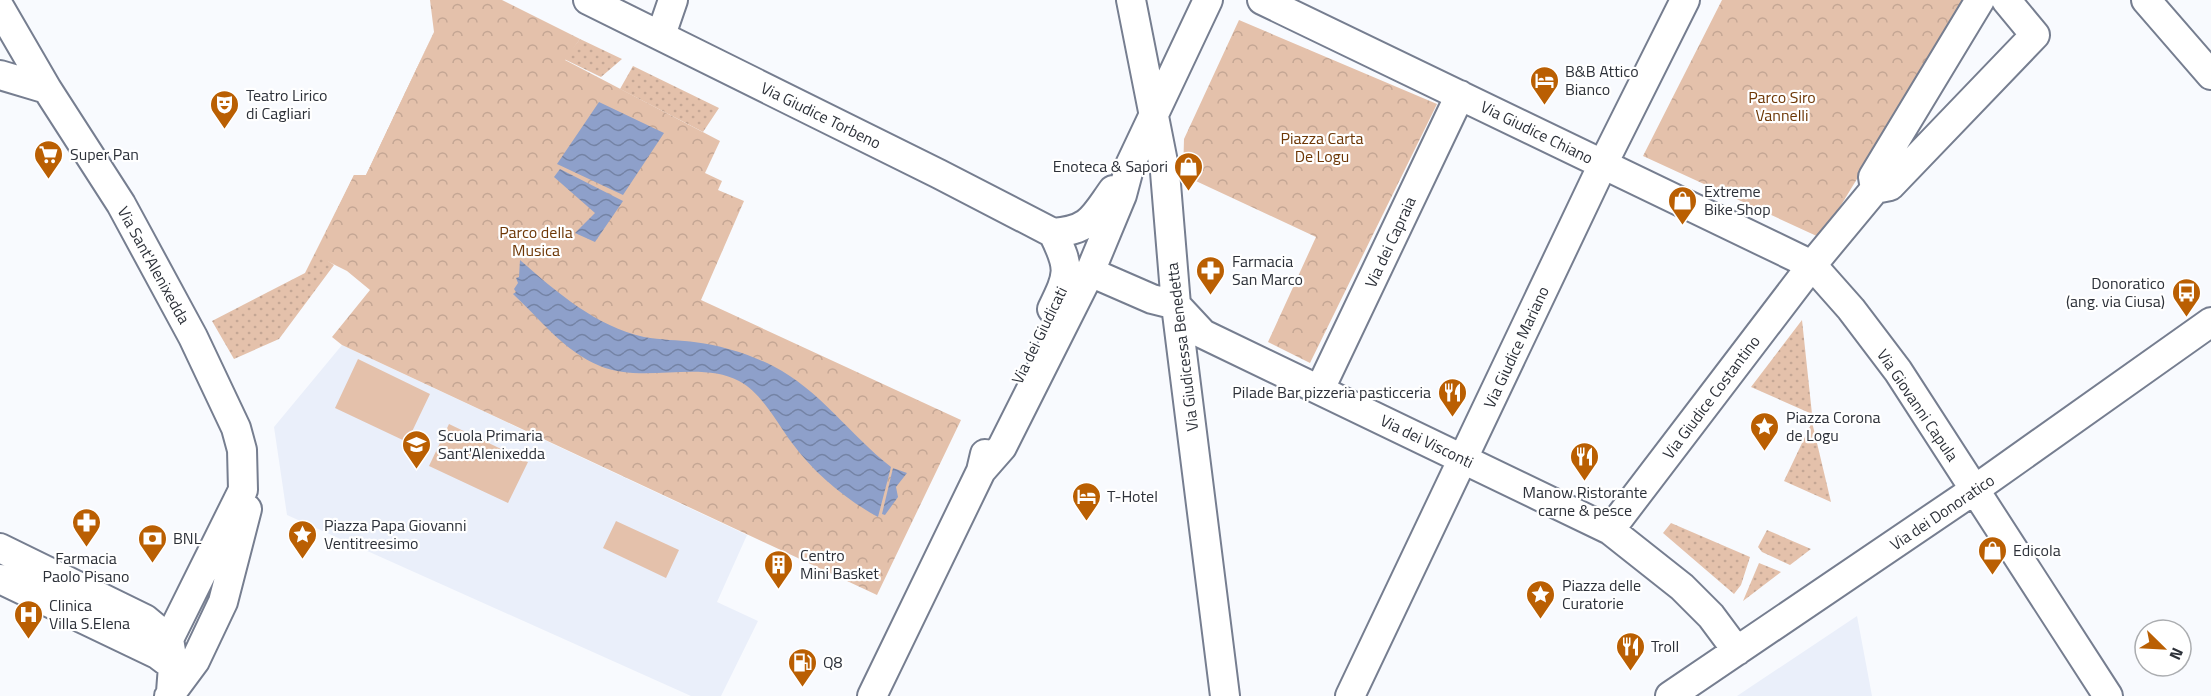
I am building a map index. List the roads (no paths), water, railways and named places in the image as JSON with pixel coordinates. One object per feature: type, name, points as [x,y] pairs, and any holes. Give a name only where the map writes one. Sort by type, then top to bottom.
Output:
[{"type":"street","name":"Via Giudice Torbeno","points":[[588,0],[1053,233]]},
{"type":"street","points":[[661,35],[673,0]]},
{"type":"street","name":"Via Giudicessa Benedetta","points":[[1131,0],[1165,172],[1176,305],[1225,696]]},
{"type":"street","name":"Via dei Giudicati","points":[[981,471],[1002,447],[1090,272],[1122,195],[1130,165],[1208,0]]},
{"type":"street","name":"Via Giudice Chiano","points":[[1262,0],[1812,265]]},
{"type":"street","name":"Via Giudice Mariano","points":[[1350,696],[1602,164],[1685,0]]},
{"type":"street","points":[[1875,189],[1873,177],[1980,0]]},
{"type":"street","points":[[1812,265],[1875,189],[1890,186],[2036,35],[2006,0]]},
{"type":"street","points":[[2146,0],[2211,75]]},
{"type":"street","name":"Via Sant'Alenixedda","points":[[0,8],[47,89],[121,204],[233,418],[242,450],[243,490],[248,508],[229,587],[195,660],[170,673]]},
{"type":"street","points":[[0,75],[47,89]]},
{"type":"street","name":"Via dei Capraia","points":[[1320,389],[1460,95]]},
{"type":"street","name":"Via dei Giudicati","points":[[872,696],[981,471],[988,438],[1065,280],[1066,258],[1053,233],[1076,231],[1086,225],[1130,165]]},
{"type":"street","name":"Via Giovanni Capula","points":[[1812,265],[1851,309],[1898,371],[2108,696]]},
{"type":"street","name":"Via Giudice Costantino","points":[[1610,530],[1812,265]]},
{"type":"street","points":[[1090,272],[1152,299],[1176,305]]},
{"type":"street","name":"Via dei Visconti","points":[[1176,305],[1203,334],[1610,530],[1682,587],[1711,616],[1737,651]]},
{"type":"street","name":"Via dei Donoratico","points":[[1670,696],[1974,490],[2211,322]]},
{"type":"street","points":[[170,673],[243,490]]},
{"type":"street","points":[[0,548],[145,619],[170,673]]},
{"type":"street","points":[[0,579],[158,654],[170,673]]},
{"type":"water","points":[[599,102],[664,133],[623,195],[557,164]]},
{"type":"water","points":[[560,169],[623,201],[595,242],[575,233],[595,213],[554,177]]},
{"type":"water","points":[[520,260],[562,295],[610,325],[644,337],[704,343],[744,354],[773,366],[806,387],[891,467],[878,517],[842,494],[820,475],[792,443],[762,401],[739,381],[707,372],[634,373],[617,371],[600,366],[575,352],[513,294],[516,292],[514,289],[518,283],[516,278],[519,277]]},
{"type":"water","points":[[893,468],[907,473],[896,487],[898,497],[885,515],[882,514]]},
{"type":"place","name":"B&B Attico Bianco","points":[[1544,106]]},
{"type":"place","name":"Teatro Lirico di Cagliari","points":[[225,130]]},
{"type":"place","name":"Super Pan","points":[[49,180]]},
{"type":"place","name":"Enoteca & Sapori","points":[[1189,192]]},
{"type":"place","name":"Extreme Bike Shop","points":[[1683,226]]},
{"type":"place","name":"Farmacia San Marco","points":[[1211,296]]},
{"type":"place","name":"Donoratico (ang. via Ciusa)","points":[[2186,318]]},
{"type":"place","name":"Pilade Bar pizzeria pasticceria","points":[[1452,418]]},
{"type":"place","name":"Piazza Corona de Logu","points":[[1765,452]]},
{"type":"place","name":"Scuola Primaria Sant'Alenixedda","points":[[417,470]]},
{"type":"place","name":"Manow Ristorante carne & pesce","points":[[1585,482]]},
{"type":"place","name":"T-Hotel","points":[[1086,522]]},
{"type":"place","name":"Farmacia Paolo Pisano","points":[[86,548]]},
{"type":"place","name":"Piazza Papa Giovanni Ventitreesimo","points":[[303,560]]},
{"type":"place","name":"BNL","points":[[152,564]]},
{"type":"place","name":"Edicola","points":[[1992,576]]},
{"type":"place","name":"Centro Mini Basket","points":[[779,590]]},
{"type":"place","name":"Piazza delle Curatorie","points":[[1541,620]]},
{"type":"place","name":"Clinica Villa S.Elena","points":[[28,640]]},
{"type":"place","name":"Troll","points":[[1630,672]]},
{"type":"place","name":"Q8","points":[[802,688]]},
{"type":"park label","name":"Parco Siro Vannelli","points":[[1782,106]]},
{"type":"park label","name":"Piazza Carta De Logu","points":[[1322,147]]},
{"type":"park label","name":"Parco della Musica","points":[[536,241]]}]
